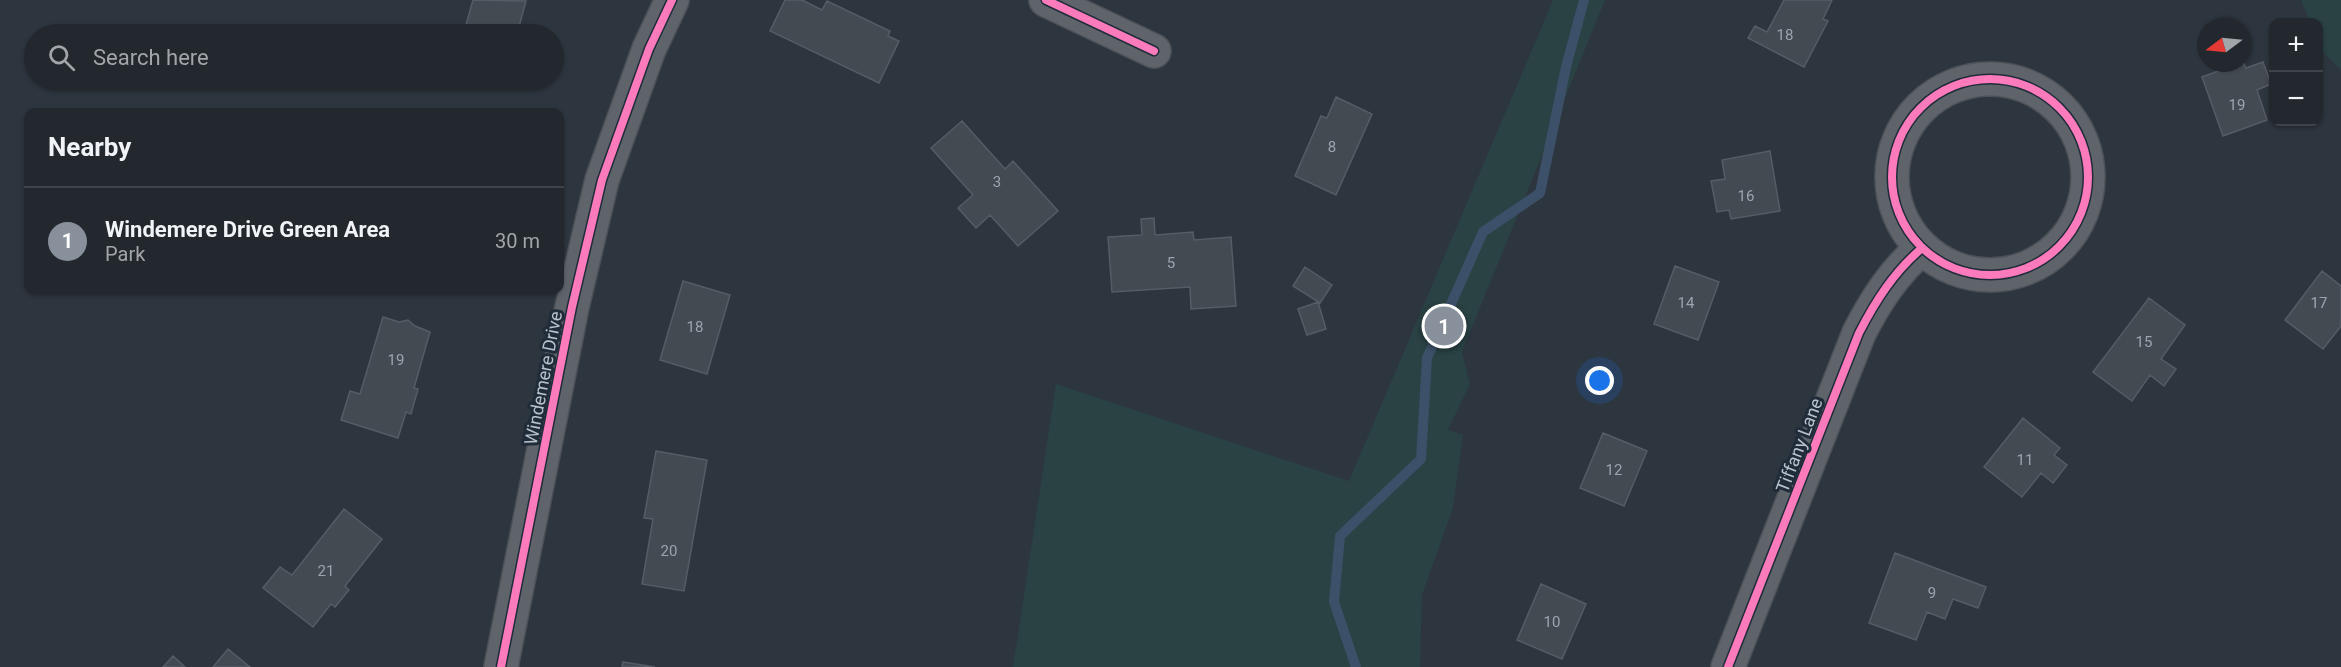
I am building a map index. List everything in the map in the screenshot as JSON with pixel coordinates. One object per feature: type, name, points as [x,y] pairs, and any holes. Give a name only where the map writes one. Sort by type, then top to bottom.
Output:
[{"type":"street","name":"Windemere Drive","points":[[501,667],[572,307],[602,180],[649,49],[672,0]]},
{"type":"street","points":[[1046,0],[1154,51]]},
{"type":"street","points":[[1987,78],[2007,79],[2028,86],[2046,95],[2062,109],[2074,125],[2083,143],[2088,164],[2089,184],[2078,223],[2067,240],[2052,255],[2016,273],[1996,276],[1975,275],[1956,270],[1922,248],[1908,232],[1898,213],[1893,193],[1892,172],[1895,152],[1914,114],[1946,88],[1966,81],[1987,78]]},
{"type":"street","name":"Tiffany Lane","points":[[1728,667],[1859,333],[1876,300],[1890,280],[1922,248]]},
{"type":"green space","points":[[1553,0],[1605,0],[1462,352],[1470,384],[1448,430],[1463,435],[1453,508],[1422,595],[1420,667],[1013,667],[1056,384],[1349,481]]},
{"type":"green space","points":[[2301,0],[2341,0],[2341,70],[2323,51],[2323,18],[2308,18]]},
{"type":"building","points":[[473,0],[526,1],[520,24],[466,24]]},
{"type":"building","points":[[785,0],[802,0],[822,10],[827,1],[890,31],[888,36],[899,41],[879,83],[770,31]]},
{"type":"building","points":[[1784,0],[1832,0],[1823,19],[1828,21],[1804,67],[1748,38],[1755,26],[1767,32]]},
{"type":"building","points":[[2263,62],[2269,85],[2257,90],[2267,120],[2223,136],[2202,77],[2216,72],[2251,72],[2251,66]]},
{"type":"building","points":[[1336,97],[1372,114],[1336,195],[1295,176],[1321,116],[1327,118]]},
{"type":"building","points":[[962,121],[1005,169],[1013,161],[1058,211],[1018,246],[990,215],[976,228],[958,208],[973,195],[931,148]]},
{"type":"building","points":[[1770,151],[1780,211],[1731,219],[1729,210],[1717,212],[1711,181],[1725,179],[1722,160]]},
{"type":"building","points":[[1154,218],[1155,235],[1193,232],[1194,240],[1231,237],[1236,306],[1191,309],[1190,287],[1112,292],[1108,237],[1142,235],[1141,219]]},
{"type":"building","points":[[1675,266],[1719,282],[1698,340],[1654,324]]},
{"type":"building","points":[[1305,267],[1332,285],[1320,303],[1293,286]]},
{"type":"building","points":[[2322,271],[2341,286],[2341,326],[2323,349],[2285,320]]},
{"type":"building","points":[[683,281],[730,295],[707,374],[660,360]]},
{"type":"building","points":[[2149,298],[2185,325],[2161,359],[2176,369],[2164,386],[2150,375],[2132,401],[2093,372]]},
{"type":"building","points":[[1318,302],[1326,329],[1307,335],[1298,309]]},
{"type":"building","points":[[383,317],[399,322],[408,320],[415,326],[430,332],[414,388],[418,389],[411,414],[406,412],[398,438],[341,420],[350,391],[360,394]]},
{"type":"building","points":[[2023,418],[2060,448],[2054,455],[2067,465],[2053,483],[2041,473],[2022,497],[1984,467]]},
{"type":"building","points":[[1603,433],[1647,451],[1624,506],[1580,488]]},
{"type":"building","points":[[656,451],[707,460],[684,591],[642,584],[653,519],[644,518]]},
{"type":"building","points":[[344,509],[382,539],[345,586],[349,590],[335,607],[331,604],[313,627],[263,588],[280,567],[292,575]]},
{"type":"building","points":[[1895,553],[1986,587],[1978,608],[1953,599],[1945,619],[1927,612],[1916,640],[1869,623]]},
{"type":"building","points":[[1541,584],[1586,604],[1562,659],[1517,640]]},
{"type":"building","points":[[228,649],[250,667],[213,667]]},
{"type":"building","points":[[173,656],[185,667],[163,667]]},
{"type":"building","points":[[623,662],[655,667],[622,667]]},
{"type":"waterway","points":[[1356,667],[1334,602],[1340,536],[1421,459],[1427,358],[1483,232],[1540,193],[1566,67],[1584,0]]},
{"type":"cycle path","points":[[501,667],[572,307],[602,180],[649,49],[672,0]]},
{"type":"cycle path","points":[[1046,0],[1154,51]]},
{"type":"cycle path","points":[[2000,79],[2028,86],[2045,95],[2060,107],[2072,122],[2081,139],[2087,158],[2088,177],[2087,196],[2081,215],[2072,232],[2060,247],[2045,259],[2028,268],[2009,274],[1980,275],[1952,268],[1935,259],[1920,247],[1908,232],[1899,215],[1893,196],[1892,167],[1899,139],[1908,122],[1920,107],[1935,95],[1952,86],[1971,80],[2000,79]]},
{"type":"cycle path","points":[[1728,667],[1859,333],[1886,287],[1922,248]]},
{"type":"place","name":"Windemere Drive Green Area","points":[[1444,326]]}]
